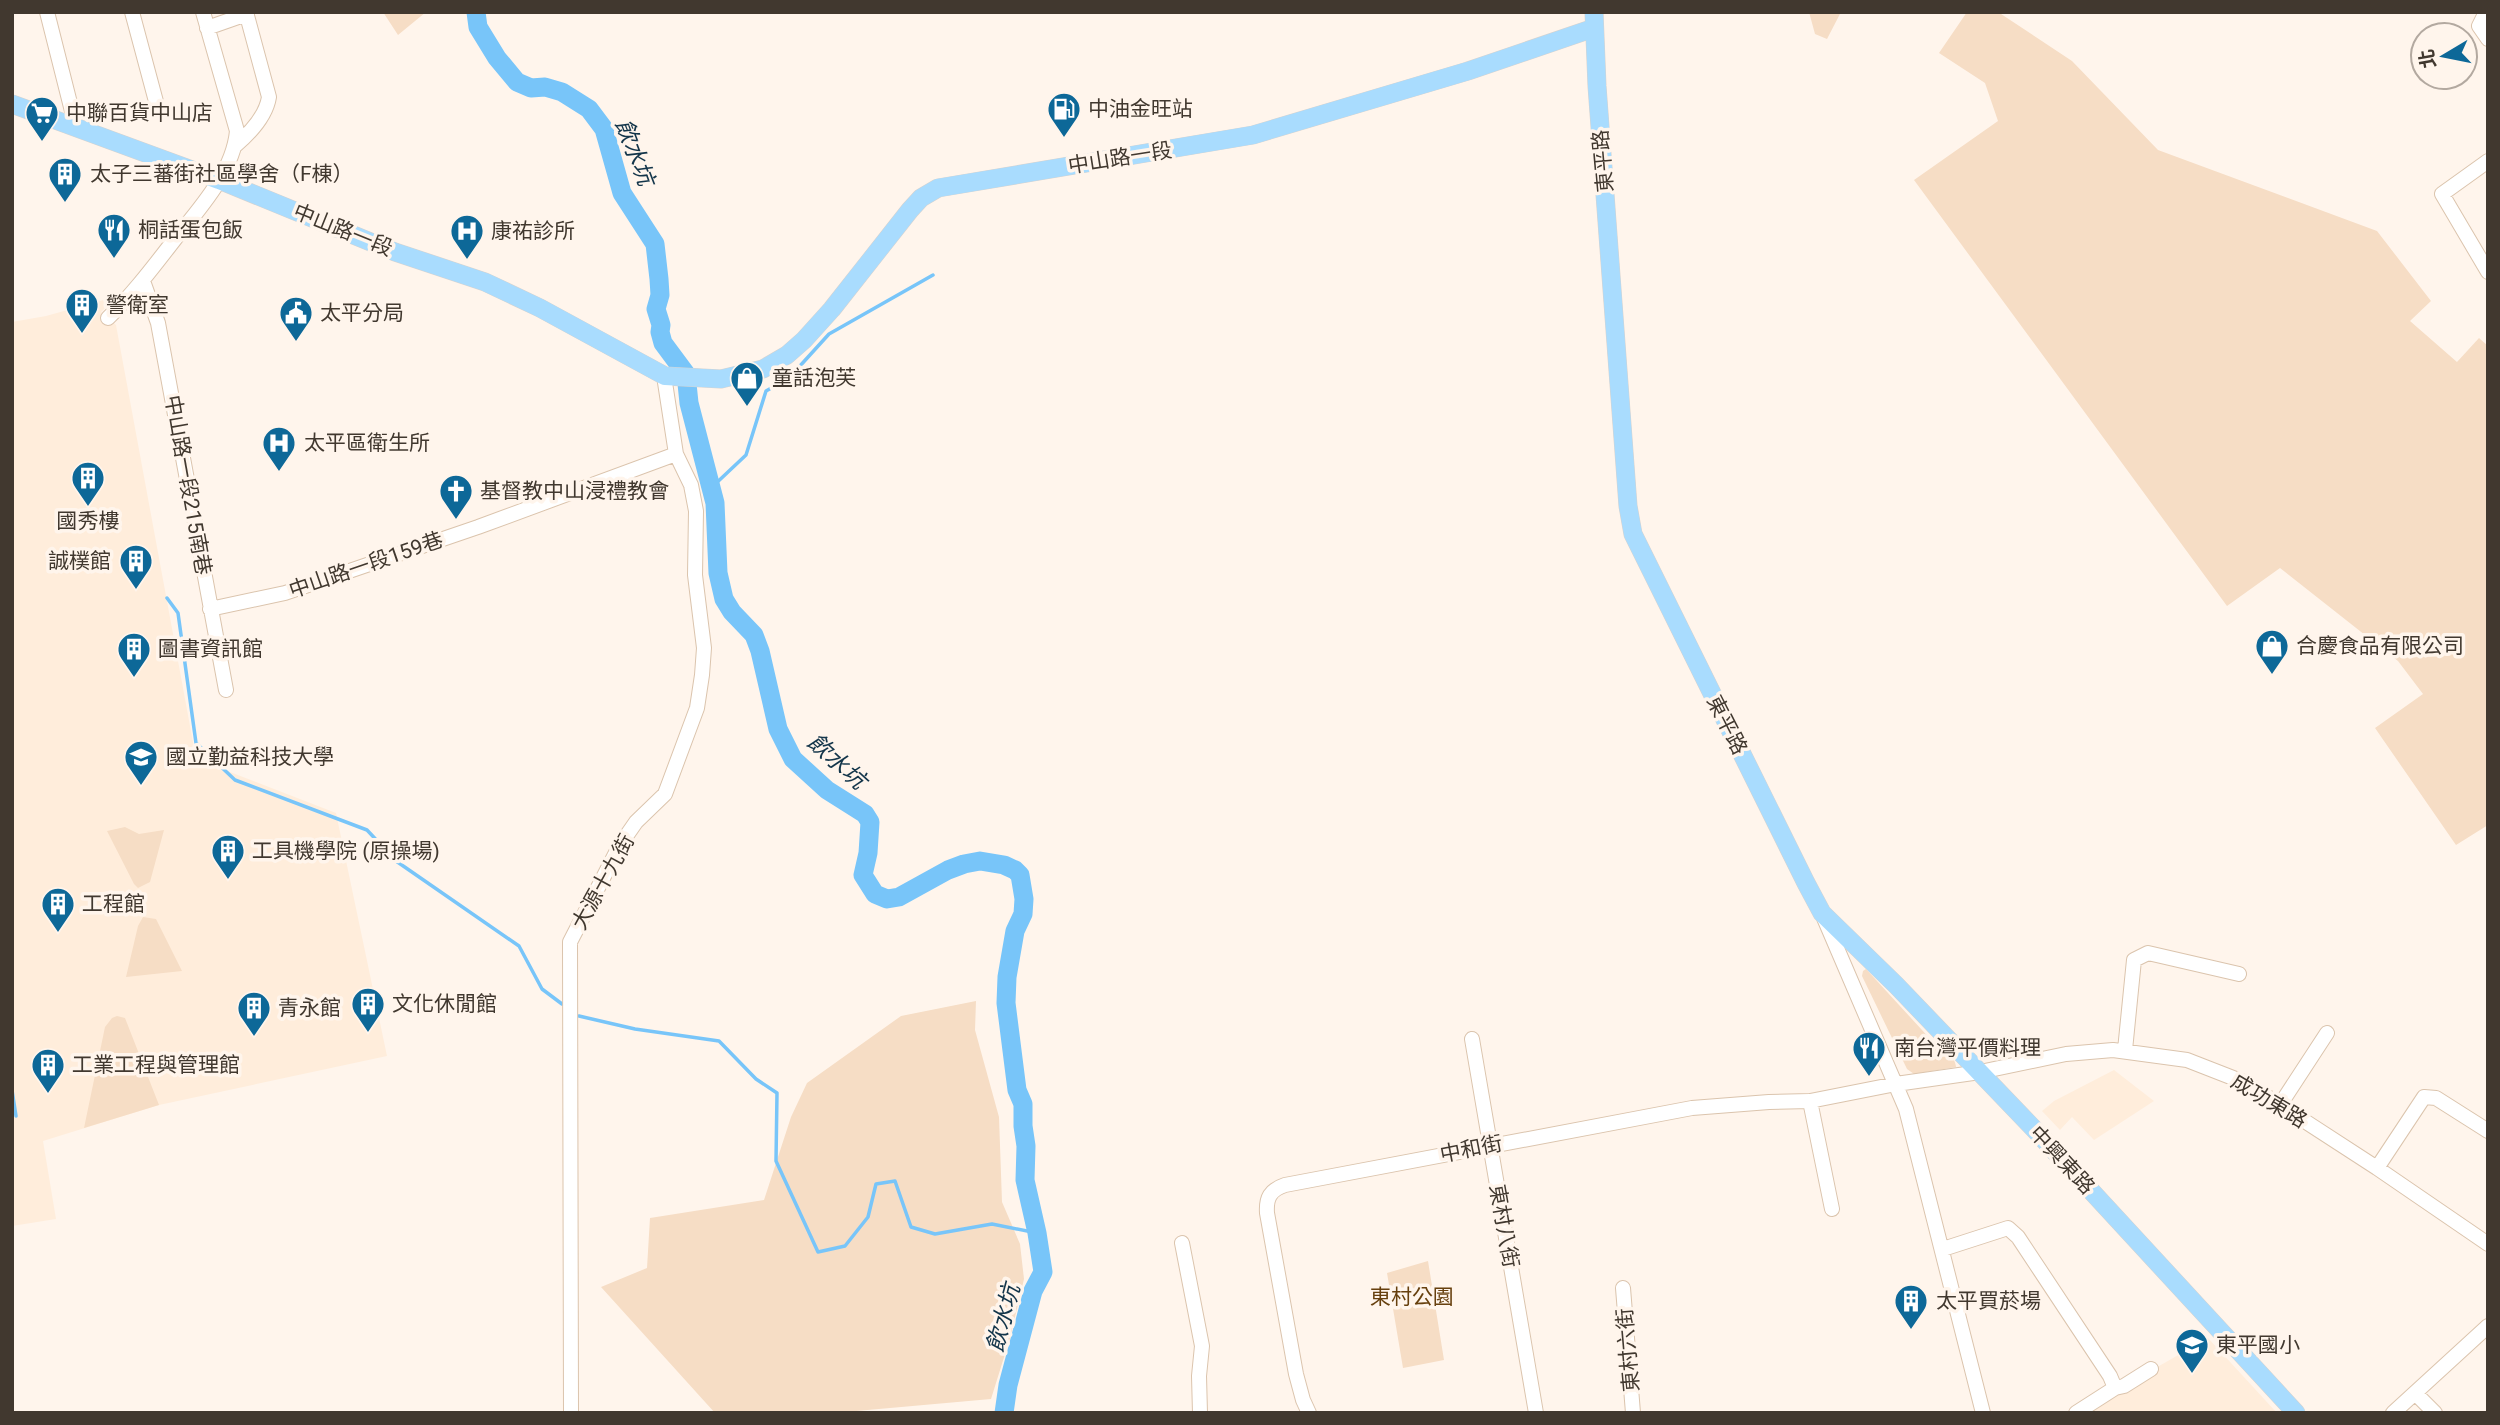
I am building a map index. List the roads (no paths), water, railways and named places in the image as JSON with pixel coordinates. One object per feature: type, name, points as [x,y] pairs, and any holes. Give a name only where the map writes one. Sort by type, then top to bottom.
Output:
[{"type":"main road","name":"中山路一段","points":[[12,104],[219,180],[395,252],[485,282],[552,314],[665,376],[721,379],[763,369],[795,348],[832,309],[910,209],[921,198],[938,188],[1253,135],[1556,43],[1594,20]]},
{"type":"main road","name":"東平路","points":[[1594,20],[1627,493],[1633,534],[1822,913]]},
{"type":"main road","name":"中興東路","points":[[1822,913],[1980,1072],[2296,1413]]},
{"type":"street","points":[[47,12],[76,127]]},
{"type":"street","points":[[132,12],[158,109]]},
{"type":"street","points":[[108,318],[143,281],[201,208],[219,180],[236,145],[237,131],[203,12]]},
{"type":"street","points":[[2486,12],[2479,26],[2488,39]]},
{"type":"street","points":[[207,28],[246,13],[269,97],[267,108],[236,145]]},
{"type":"street","points":[[2488,161],[2442,194],[2488,272]]},
{"type":"street","name":"中山路一段215南巷","points":[[143,281],[158,323],[226,690]]},
{"type":"street","name":"大源十九街","points":[[571,1413],[570,942],[621,845],[636,822],[665,794],[697,708],[704,648],[695,575],[696,511],[691,485],[676,454],[665,376]]},
{"type":"street","name":"中山路一段159巷","points":[[210,609],[296,590],[676,454]]},
{"type":"street","name":"東平路","points":[[1822,913],[1906,1109],[1983,1413]]},
{"type":"street","points":[[2125,1050],[2134,960],[2148,953],[2239,974]]},
{"type":"street","points":[[2280,1105],[2328,1033]]},
{"type":"street","name":"東村八街","points":[[1472,1039],[1536,1413]]},
{"type":"street","name":"成功東路","points":[[1896,1084],[1980,1072],[2066,1054],[2125,1050],[2196,1063],[2246,1083],[2488,1244]]},
{"type":"street","name":"中和街","points":[[1308,1413],[1296,1374],[1267,1213],[1268,1197],[1275,1189],[1702,1107],[1810,1101],[1896,1084]]},
{"type":"street","points":[[2377,1168],[2424,1097],[2436,1098],[2488,1131]]},
{"type":"street","points":[[1810,1101],[1832,1209]]},
{"type":"street","points":[[1943,1249],[2008,1228],[2018,1237],[2110,1376],[2115,1388]]},
{"type":"street","points":[[1182,1243],[1202,1346],[1199,1376],[1200,1413]]},
{"type":"street","name":"東村六街","points":[[1623,1288],[1633,1413]]},
{"type":"street","points":[[2393,1413],[2486,1330]]},
{"type":"street","points":[[2077,1413],[2151,1369]]},
{"type":"street","points":[[2415,1393],[2435,1413]]},
{"type":"waterway","name":"飲水坑","points":[[476,12],[478,27],[497,58],[517,82],[531,88],[545,87],[562,92],[589,109],[604,129],[622,193],[655,244],[660,295],[656,309],[661,325],[660,332],[663,343],[686,374],[689,403],[715,503],[718,573],[724,599],[732,612],[754,635],[778,729],[793,759],[827,790],[865,814],[870,822],[863,875],[875,894],[887,899],[899,897],[948,870],[980,861],[1004,865],[1020,875],[1024,899],[1023,914],[1015,931],[1007,977],[1006,1003],[1017,1090],[1023,1104],[1025,1180],[1043,1272],[1033,1291],[1008,1385],[1004,1413]]},
{"type":"waterway","points":[[711,488],[746,455],[766,391],[789,378],[829,334],[933,275]]},
{"type":"waterway","points":[[167,598],[178,613],[196,743],[235,780],[367,830],[396,861],[519,946],[542,989],[562,1004]]},
{"type":"waterway","points":[[579,1016],[635,1029],[719,1041],[756,1079],[777,1093],[776,1161],[818,1252],[845,1246],[868,1217],[876,1184],[895,1181],[911,1227],[935,1234],[992,1224],[1037,1233]]},
{"type":"waterway","points":[[12,1090],[16,1116]]},
{"type":"place","name":"中油金旺站","points":[[1064,139]]},
{"type":"place","name":"中聯百貨中山店","points":[[42,143]]},
{"type":"place","name":"太子三蕃街社區學舍（F棟）","points":[[65,204]]},
{"type":"place","name":"桐話蛋包飯","points":[[114,260]]},
{"type":"place","name":"康祐診所","points":[[467,261]]},
{"type":"place","name":"警衛室","points":[[82,335]]},
{"type":"place","name":"太平分局","points":[[296,343]]},
{"type":"place","name":"童話泡芙","points":[[747,408]]},
{"type":"place","name":"太平區衛生所","points":[[279,473]]},
{"type":"place","name":"國秀樓","points":[[88,508]]},
{"type":"place","name":"基督教中山浸禮教會","points":[[456,521]]},
{"type":"place","name":"誠樸館","points":[[136,591]]},
{"type":"place","name":"合慶食品有限公司","points":[[2272,676]]},
{"type":"place","name":"圖書資訊館","points":[[134,679]]},
{"type":"place","name":"國立勤益科技大學","points":[[141,787]]},
{"type":"place","name":"工具機學院 (原操場)","points":[[228,881]]},
{"type":"place","name":"工程館","points":[[58,934]]},
{"type":"place","name":"文化休閒館","points":[[368,1034]]},
{"type":"place","name":"青永館","points":[[254,1038]]},
{"type":"place","name":"南台灣平價料理","points":[[1869,1078]]},
{"type":"place","name":"工業工程與管理館","points":[[48,1095]]},
{"type":"place","name":"太平買菸場","points":[[1911,1331]]},
{"type":"place","name":"東平國小","points":[[2192,1375]]},
{"type":"park label","name":"東村公園","points":[[1412,1297]]}]
